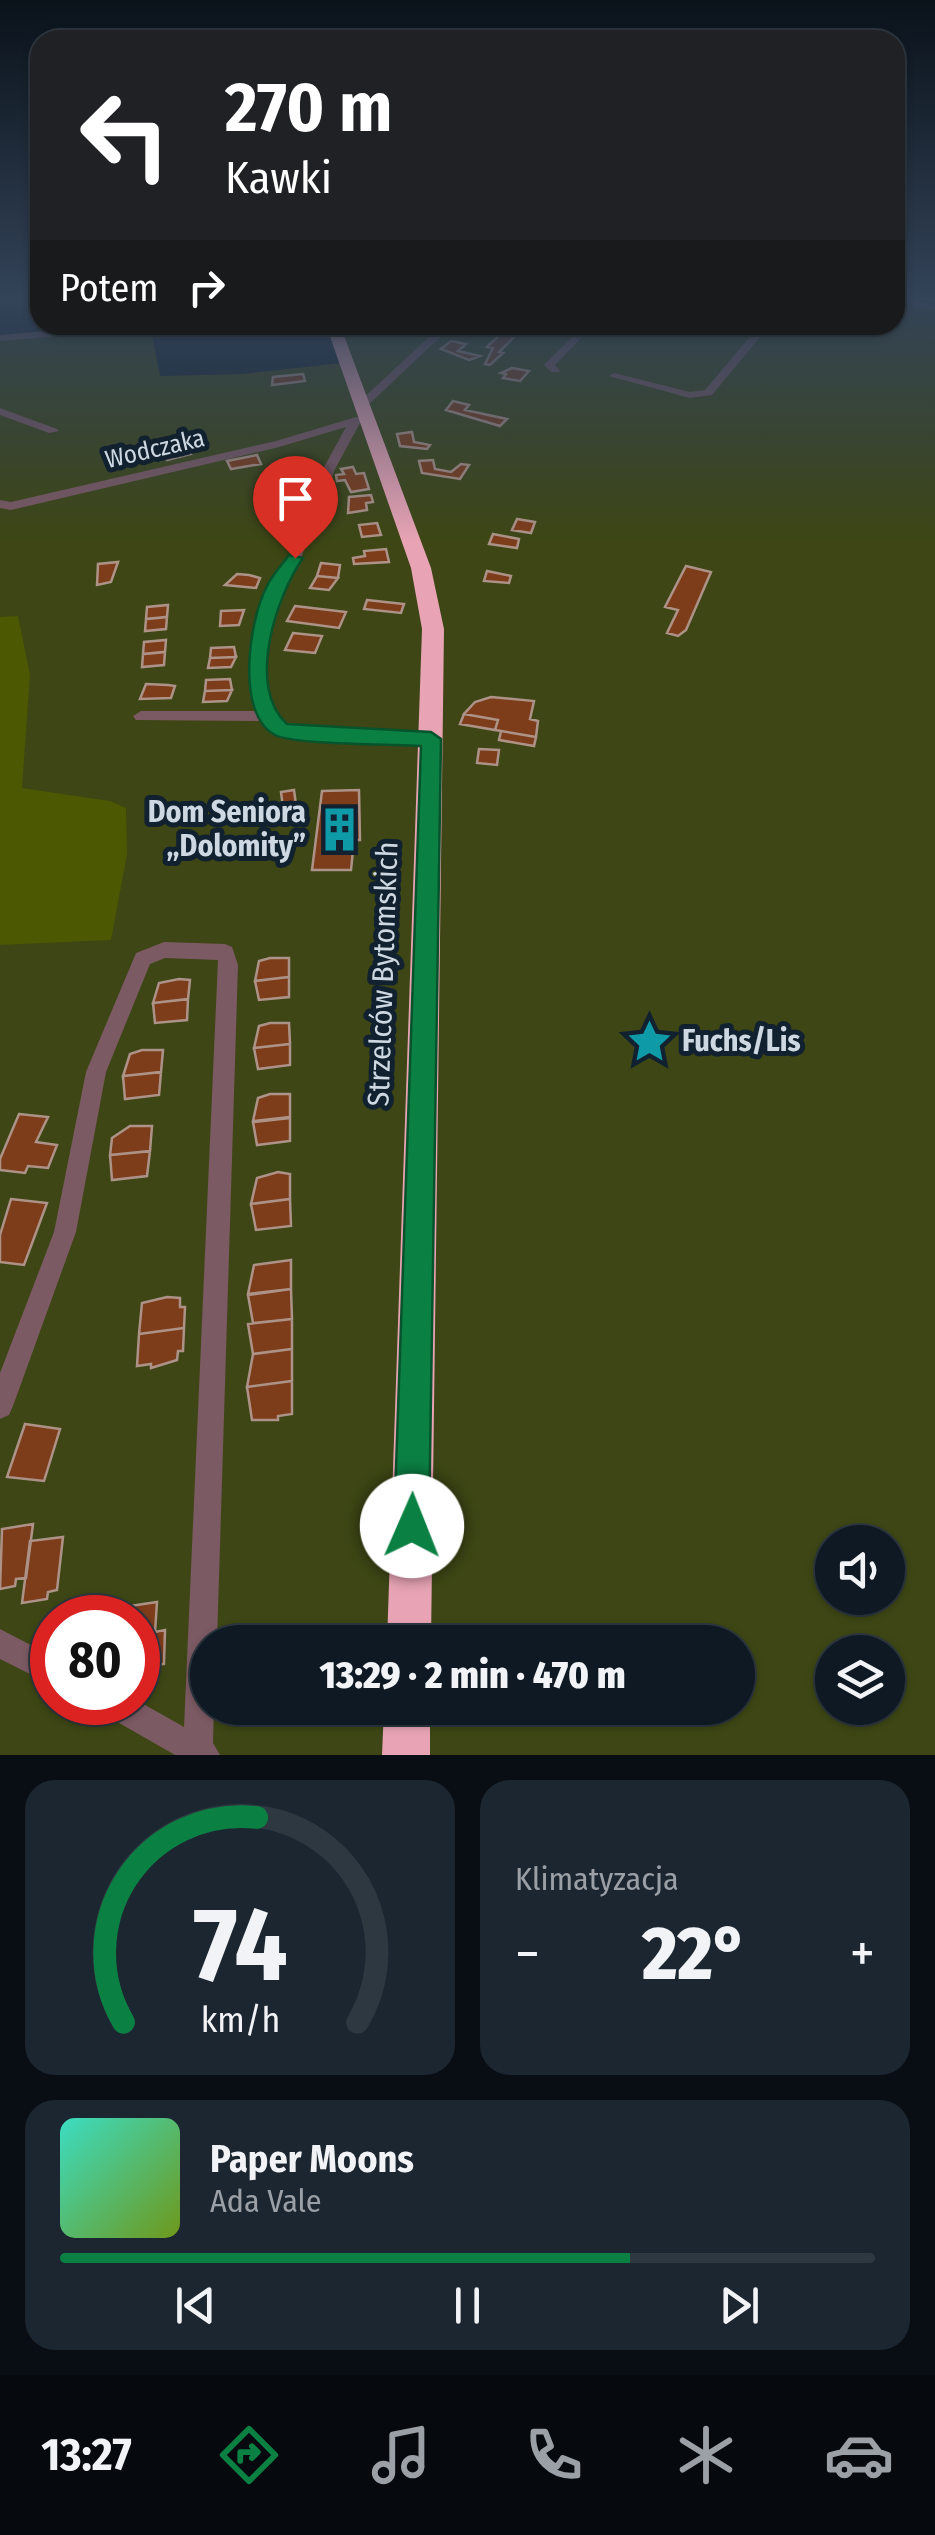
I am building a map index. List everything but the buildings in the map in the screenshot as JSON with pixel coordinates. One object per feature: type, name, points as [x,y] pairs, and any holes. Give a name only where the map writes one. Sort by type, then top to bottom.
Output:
[{"type":"highway","name":"Strzelców Bytomskich","points":[[350,379],[430,600],[431,739],[409,1625]]},
{"type":"highway","points":[[406,1755],[407,1725]]},
{"type":"street","points":[[395,379],[361,414],[329,469],[295,558],[274,587],[260,639],[260,702],[266,716],[282,730],[431,739]]},
{"type":"street","points":[[626,379],[690,395],[708,394],[721,379]]},
{"type":"street","points":[[0,411],[53,432]]},
{"type":"street","name":"Wodczaka","points":[[4,507],[361,414]]},
{"type":"street","points":[[141,716],[266,716]]},
{"type":"street","points":[[0,1406],[65,1232],[96,1072],[144,959],[164,950],[225,952],[230,964],[201,1753],[151,1725]]},
{"type":"street","points":[[0,1643],[30,1659]]},
{"type":"green space","points":[[0,379],[935,379],[935,1755],[0,1755]]},
{"type":"green space","points":[[18,616],[30,675],[22,788],[110,801],[126,808],[127,854],[111,940],[0,945],[0,617]]},
{"type":"place","name":"Dom Seniora „Dolomity”","points":[[339,829]]},
{"type":"place","name":"Fuchs/Lis","points":[[649,1041]]},
{"type":"route","points":[[295,558],[274,587],[260,639],[260,702],[266,716],[282,730],[316,735],[431,739],[412,1526]]}]
